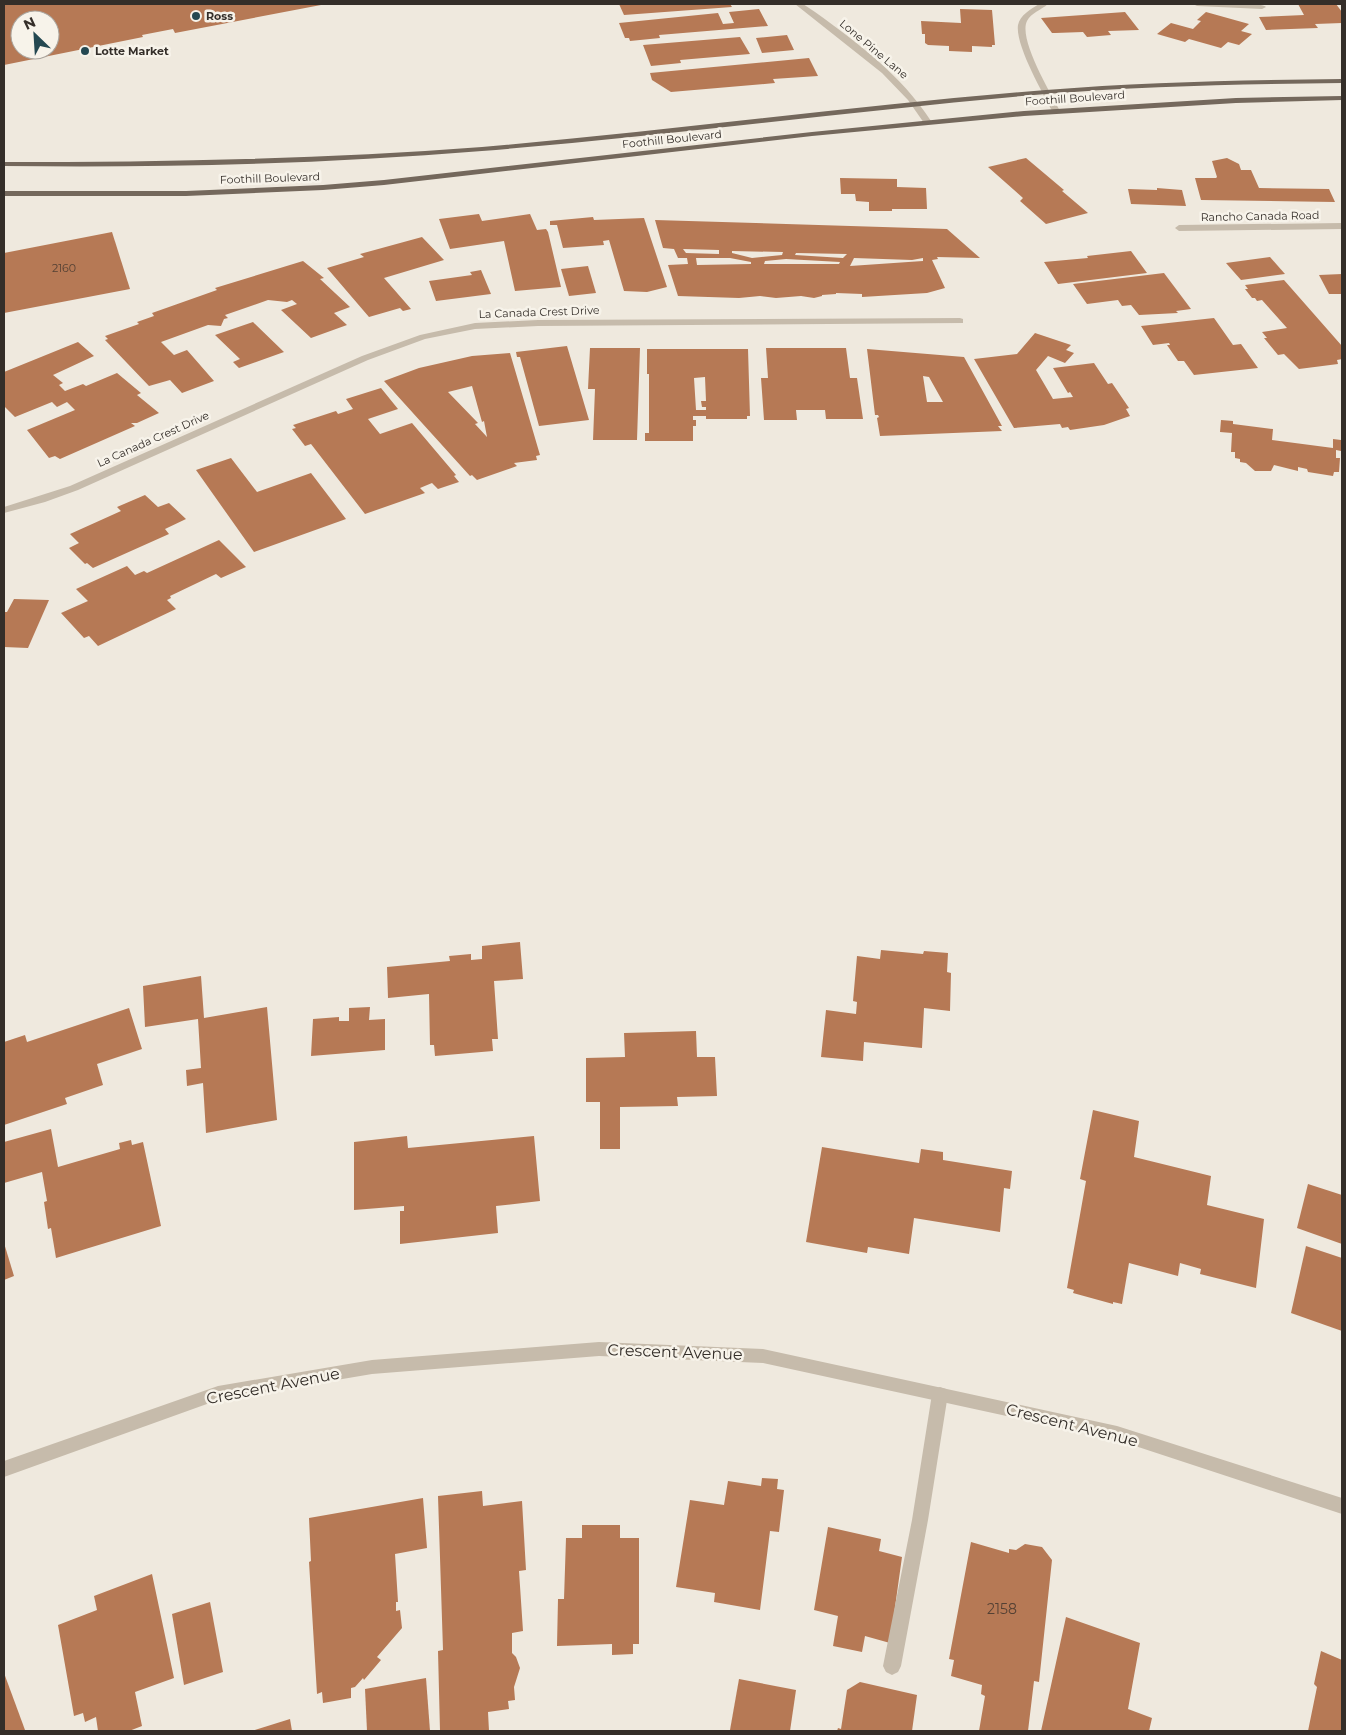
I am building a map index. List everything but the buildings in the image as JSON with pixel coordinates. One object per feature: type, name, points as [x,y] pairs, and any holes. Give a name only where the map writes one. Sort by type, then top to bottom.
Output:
[{"type":"main road","name":"Foothill Boulevard","points":[[4,164],[194,164],[336,159],[480,149],[611,137],[1046,92],[1154,85],[1342,81]]},
{"type":"main road","name":"Foothill Boulevard","points":[[4,194],[277,190],[371,184],[927,121],[1056,110],[1191,102],[1342,98]]},
{"type":"main road","points":[[611,137],[619,156]]},
{"type":"street","name":"Lone Pine Lane","points":[[798,4],[828,25],[892,76],[917,105],[927,121]]},
{"type":"street","points":[[1044,4],[1030,12],[1021,25],[1022,36],[1046,92],[1056,110]]},
{"type":"street","points":[[1197,4],[1262,7]]},
{"type":"street","name":"Rancho Canada Road","points":[[1179,228],[1342,226]]},
{"type":"street","name":"La Canada Crest Drive","points":[[4,510],[41,500],[74,488],[365,358],[423,336],[476,326],[538,323],[960,321]]},
{"type":"street","name":"Crescent Avenue","points":[[4,1469],[218,1393],[372,1367],[599,1349],[763,1356],[1116,1432],[1342,1506]]},
{"type":"street","points":[[892,1666],[920,1520],[940,1394]]},
{"type":"place","name":"Ross","points":[[196,16]]},
{"type":"place","name":"Lotte Market","points":[[85,51]]}]
